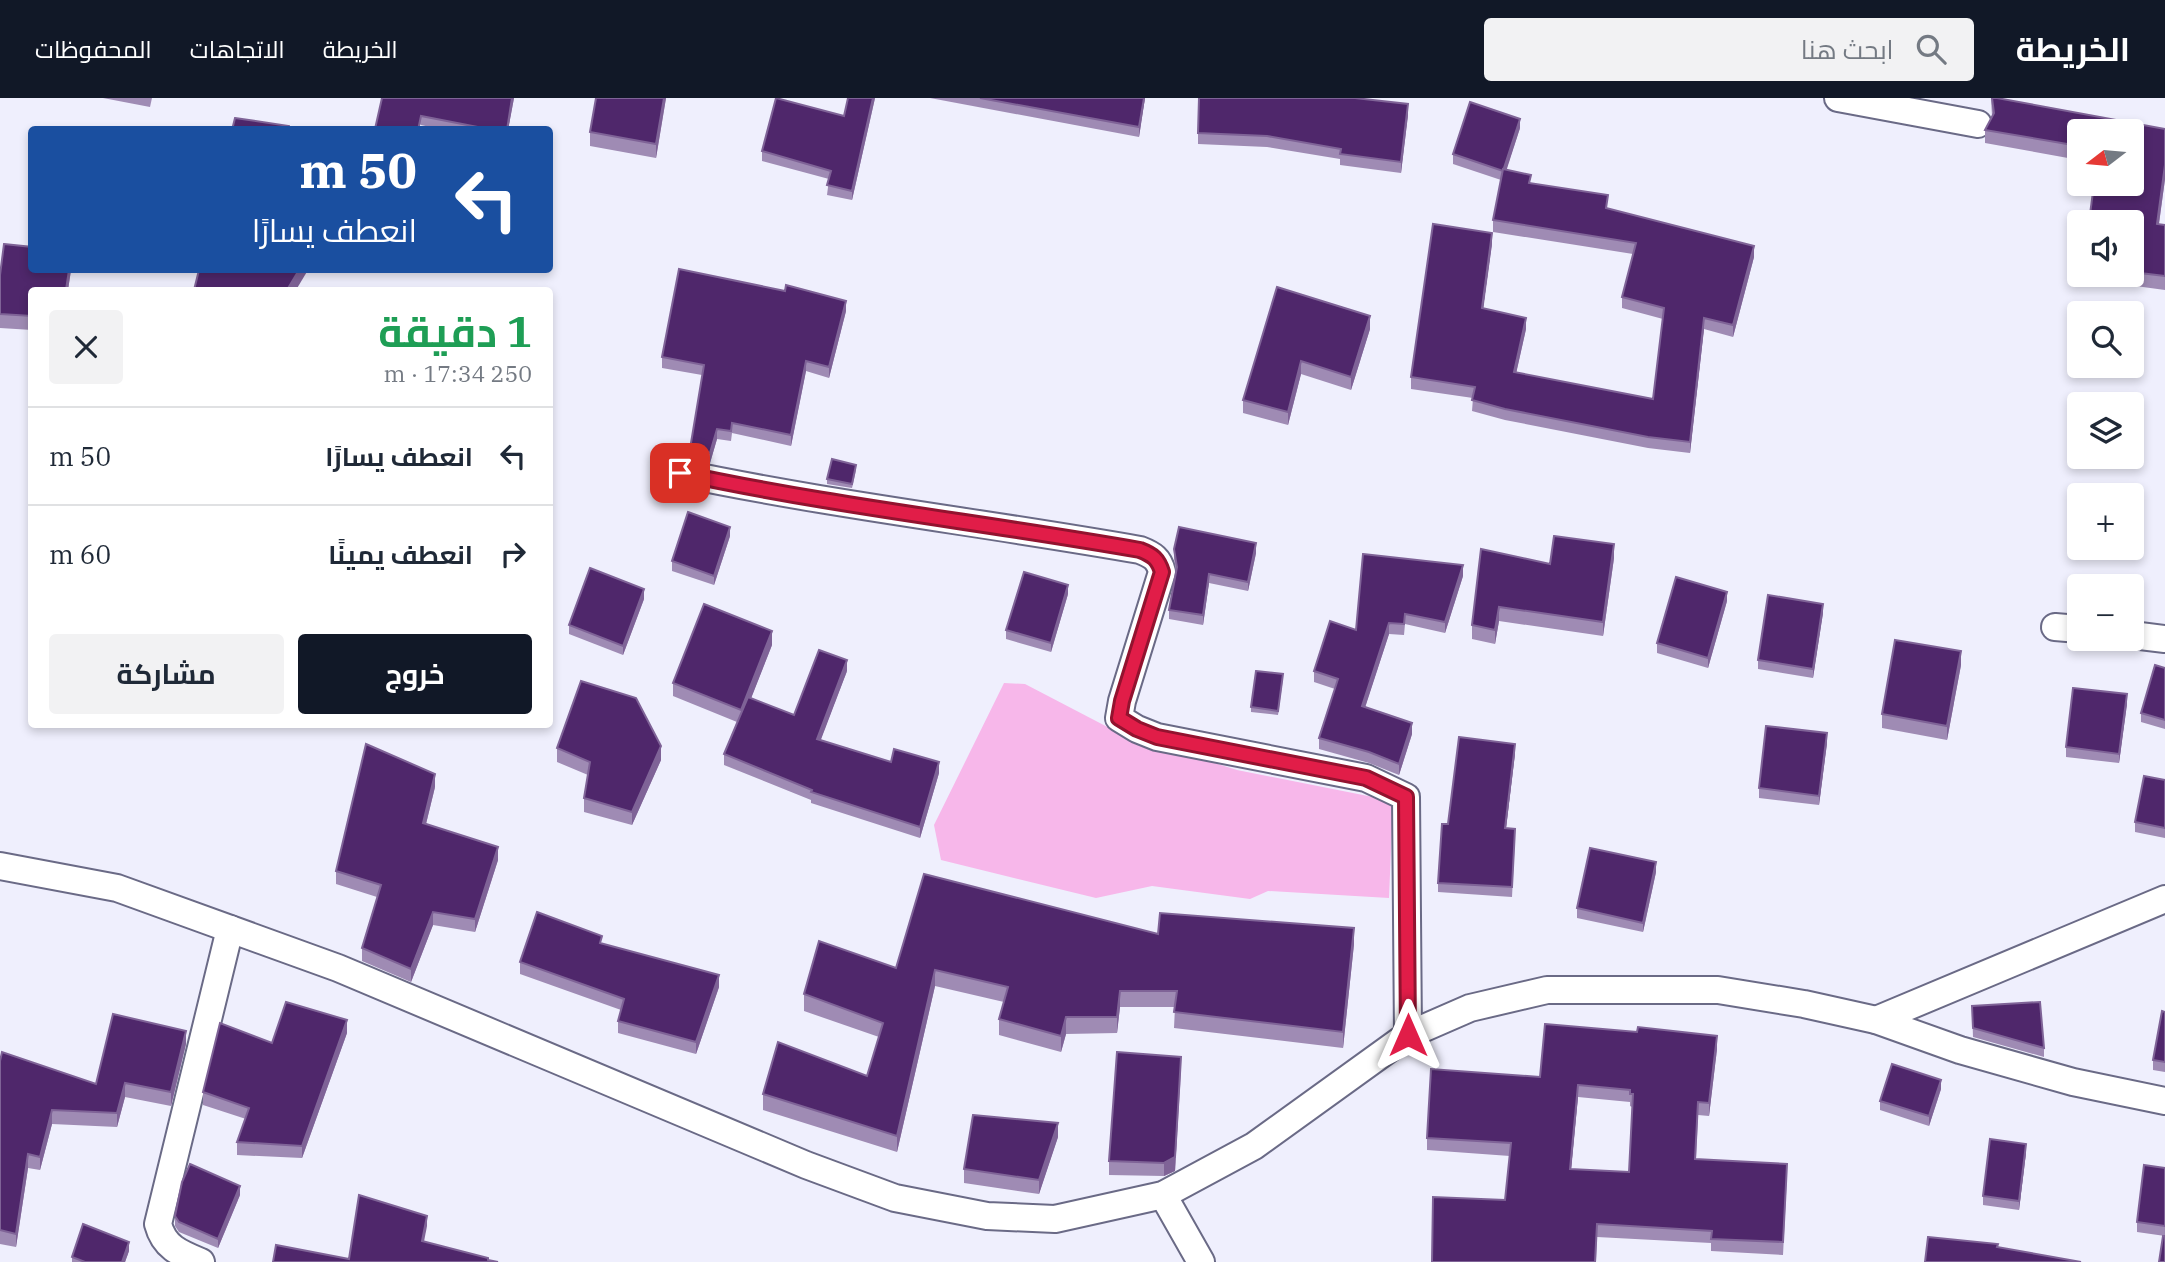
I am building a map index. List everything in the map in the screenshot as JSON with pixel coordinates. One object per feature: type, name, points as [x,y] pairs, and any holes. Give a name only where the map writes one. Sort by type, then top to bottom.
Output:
[{"type":"street","points":[[1838,98],[1978,124]]},
{"type":"street","points":[[680,473],[775,493],[1045,533],[1140,550],[1153,555],[1162,572],[1119,718],[1157,737],[1366,778],[1406,797],[1408,1035]]},
{"type":"street","points":[[2144,636],[2165,639]]},
{"type":"street","points":[[0,866],[117,888],[338,968],[806,1165],[895,1198],[987,1216],[1055,1219],[1163,1195],[1254,1146],[1408,1035],[1470,1008],[1546,990],[1718,990],[1804,1004],[1876,1020],[1960,1050],[2073,1083],[2165,1101]]},
{"type":"street","points":[[1876,1020],[2165,899]]},
{"type":"street","points":[[201,1262],[171,1248],[162,1237],[158,1224],[230,929]]},
{"type":"street","points":[[1163,1195],[1201,1262]]},
{"type":"shaded area","points":[[1004,683],[1025,684],[1119,733],[1237,770],[1393,801],[1389,898],[1268,891],[1250,899],[1152,886],[1096,898],[941,860],[934,825]]},
{"type":"building","points":[[382,98],[512,98],[508,126],[472,126],[421,116],[419,126],[376,126]]},
{"type":"building","points":[[596,98],[664,98],[656,144],[590,132]]},
{"type":"building","points":[[776,98],[844,116],[848,98],[873,98],[852,191],[827,185],[831,171],[762,151]]},
{"type":"building","points":[[980,98],[1144,98],[1139,127]]},
{"type":"building","points":[[1199,98],[1355,98],[1408,104],[1401,162],[1340,154],[1341,149],[1267,136],[1198,133]]},
{"type":"building","points":[[1992,98],[1997,98],[2111,119],[2067,119],[2067,144],[1985,130],[1994,113]]},
{"type":"building","points":[[1470,102],[1520,119],[1503,171],[1453,154]]},
{"type":"building","points":[[235,118],[289,126],[233,126]]},
{"type":"building","points":[[2144,125],[2165,129],[2165,165],[2157,224],[2165,225],[2165,276],[2144,273],[2144,210],[2091,210],[2092,196],[2144,196]]},
{"type":"building","points":[[1503,169],[1531,175],[1529,183],[1608,195],[1606,208],[1754,246],[1733,325],[1704,318],[1690,442],[1648,437],[1505,409],[1472,400],[1475,387],[1411,377],[1433,224],[1492,233],[1482,308],[1526,318],[1514,372],[1653,399],[1664,308],[1622,297],[1636,243],[1493,220]]},
{"type":"building","points":[[4,244],[28,247],[28,273],[69,273],[66,287],[28,287],[28,316],[0,314],[0,275]]},
{"type":"building","points":[[679,269],[785,291],[786,285],[846,301],[829,367],[806,361],[791,435],[732,423],[731,431],[717,429],[710,453],[690,449],[704,365],[662,357]]},
{"type":"building","points":[[198,273],[297,273],[289,287],[195,287]]},
{"type":"building","points":[[1277,287],[1370,316],[1351,377],[1301,361],[1288,412],[1243,400]]},
{"type":"building","points":[[832,459],[856,465],[852,484],[827,479]]},
{"type":"building","points":[[688,512],[730,527],[714,576],[672,561]]},
{"type":"building","points":[[1179,527],[1256,543],[1248,582],[1209,574],[1203,615],[1169,610],[1177,567],[1174,549]]},
{"type":"building","points":[[1554,536],[1614,544],[1603,622],[1499,607],[1495,630],[1472,625],[1481,549],[1550,564]]},
{"type":"building","points":[[1363,554],[1463,565],[1445,622],[1405,614],[1404,624],[1389,623],[1362,706],[1412,723],[1399,764],[1369,752],[1319,738],[1338,679],[1314,671],[1330,621],[1356,630]]},
{"type":"building","points":[[590,568],[644,589],[623,646],[569,625]]},
{"type":"building","points":[[1024,572],[1068,585],[1051,643],[1006,630]]},
{"type":"building","points":[[1676,577],[1727,592],[1708,658],[1657,643]]},
{"type":"building","points":[[1768,595],[1823,604],[1813,669],[1758,660]]},
{"type":"building","points":[[704,604],[772,631],[741,710],[673,683]]},
{"type":"building","points":[[1895,640],[1961,651],[1947,726],[1882,714]]},
{"type":"building","points":[[819,650],[847,660],[817,739],[891,762],[894,749],[939,762],[920,827],[811,792],[812,790],[724,754],[748,697],[794,715]]},
{"type":"building","points":[[2155,665],[2165,668],[2165,720],[2141,713]]},
{"type":"building","points":[[1256,671],[1283,674],[1278,711],[1251,707]]},
{"type":"building","points":[[581,681],[636,698],[661,746],[632,812],[584,798],[590,762],[557,748]]},
{"type":"building","points":[[2073,688],[2127,694],[2119,754],[2066,747]]},
{"type":"building","points":[[1766,726],[1827,733],[1819,796],[1759,788]]},
{"type":"building","points":[[1459,737],[1515,744],[1505,828],[1515,829],[1512,887],[1438,883],[1442,824],[1448,824]]},
{"type":"building","points":[[366,744],[435,774],[423,823],[498,847],[475,919],[433,912],[411,969],[362,948],[381,885],[336,871]]},
{"type":"building","points":[[2144,776],[2165,780],[2165,828],[2135,822]]},
{"type":"building","points":[[1590,848],[1656,862],[1643,923],[1577,908]]},
{"type":"building","points":[[924,874],[1158,934],[1160,913],[1354,928],[1343,1032],[1174,1012],[1177,991],[1120,991],[1117,1017],[1066,1017],[1061,1036],[999,1019],[1008,987],[935,970],[897,1136],[763,1094],[778,1042],[867,1076],[883,1023],[804,994],[819,941],[896,968]]},
{"type":"building","points":[[537,912],[602,936],[600,943],[719,975],[696,1042],[618,1021],[624,999],[520,962]]},
{"type":"building","points":[[286,1002],[347,1020],[302,1146],[237,1142],[249,1108],[203,1092],[220,1023],[272,1043]]},
{"type":"building","points":[[2040,1002],[2044,1048],[1973,1028],[1972,1006]]},
{"type":"building","points":[[2162,1011],[2165,1012],[2165,1062],[2153,1060]]},
{"type":"building","points":[[113,1014],[186,1031],[171,1092],[125,1083],[117,1113],[52,1110],[40,1157],[28,1154],[16,1234],[0,1230],[2,1052],[96,1084]]},
{"type":"building","points":[[1545,1024],[1637,1032],[1638,1027],[1717,1036],[1709,1103],[1698,1102],[1695,1159],[1787,1164],[1783,1242],[1711,1239],[1712,1231],[1597,1224],[1595,1262],[1432,1262],[1433,1197],[1505,1200],[1511,1143],[1427,1138],[1431,1069],[1540,1077]],"holes":[[[1578,1085],[1630,1090],[1630,1094],[1633,1094],[1629,1172],[1570,1169]]]},
{"type":"building","points":[[1117,1052],[1181,1057],[1175,1157],[1164,1163],[1109,1161]]},
{"type":"building","points":[[1892,1064],[1941,1080],[1929,1116],[1880,1101]]},
{"type":"building","points":[[973,1115],[1058,1123],[1039,1180],[964,1169]]},
{"type":"building","points":[[1990,1139],[2026,1144],[2019,1201],[1983,1196]]},
{"type":"building","points":[[190,1164],[240,1186],[218,1239],[179,1222],[175,1216],[182,1182]]},
{"type":"building","points":[[2144,1165],[2165,1168],[2165,1226],[2137,1222]]},
{"type":"building","points":[[359,1195],[427,1216],[422,1241],[498,1262],[273,1262],[276,1245],[349,1259]]},
{"type":"building","points":[[83,1224],[129,1242],[122,1262],[85,1262],[72,1257]]},
{"type":"building","points":[[2163,1236],[2165,1262],[2159,1262]]},
{"type":"building","points":[[1928,1237],[1998,1244],[1997,1247],[2081,1262],[1925,1262]]},
{"type":"route","points":[[680,473],[775,493],[1045,533],[1140,550],[1153,555],[1162,572],[1119,718],[1157,737],[1366,778],[1406,797],[1408,1035]]}]
